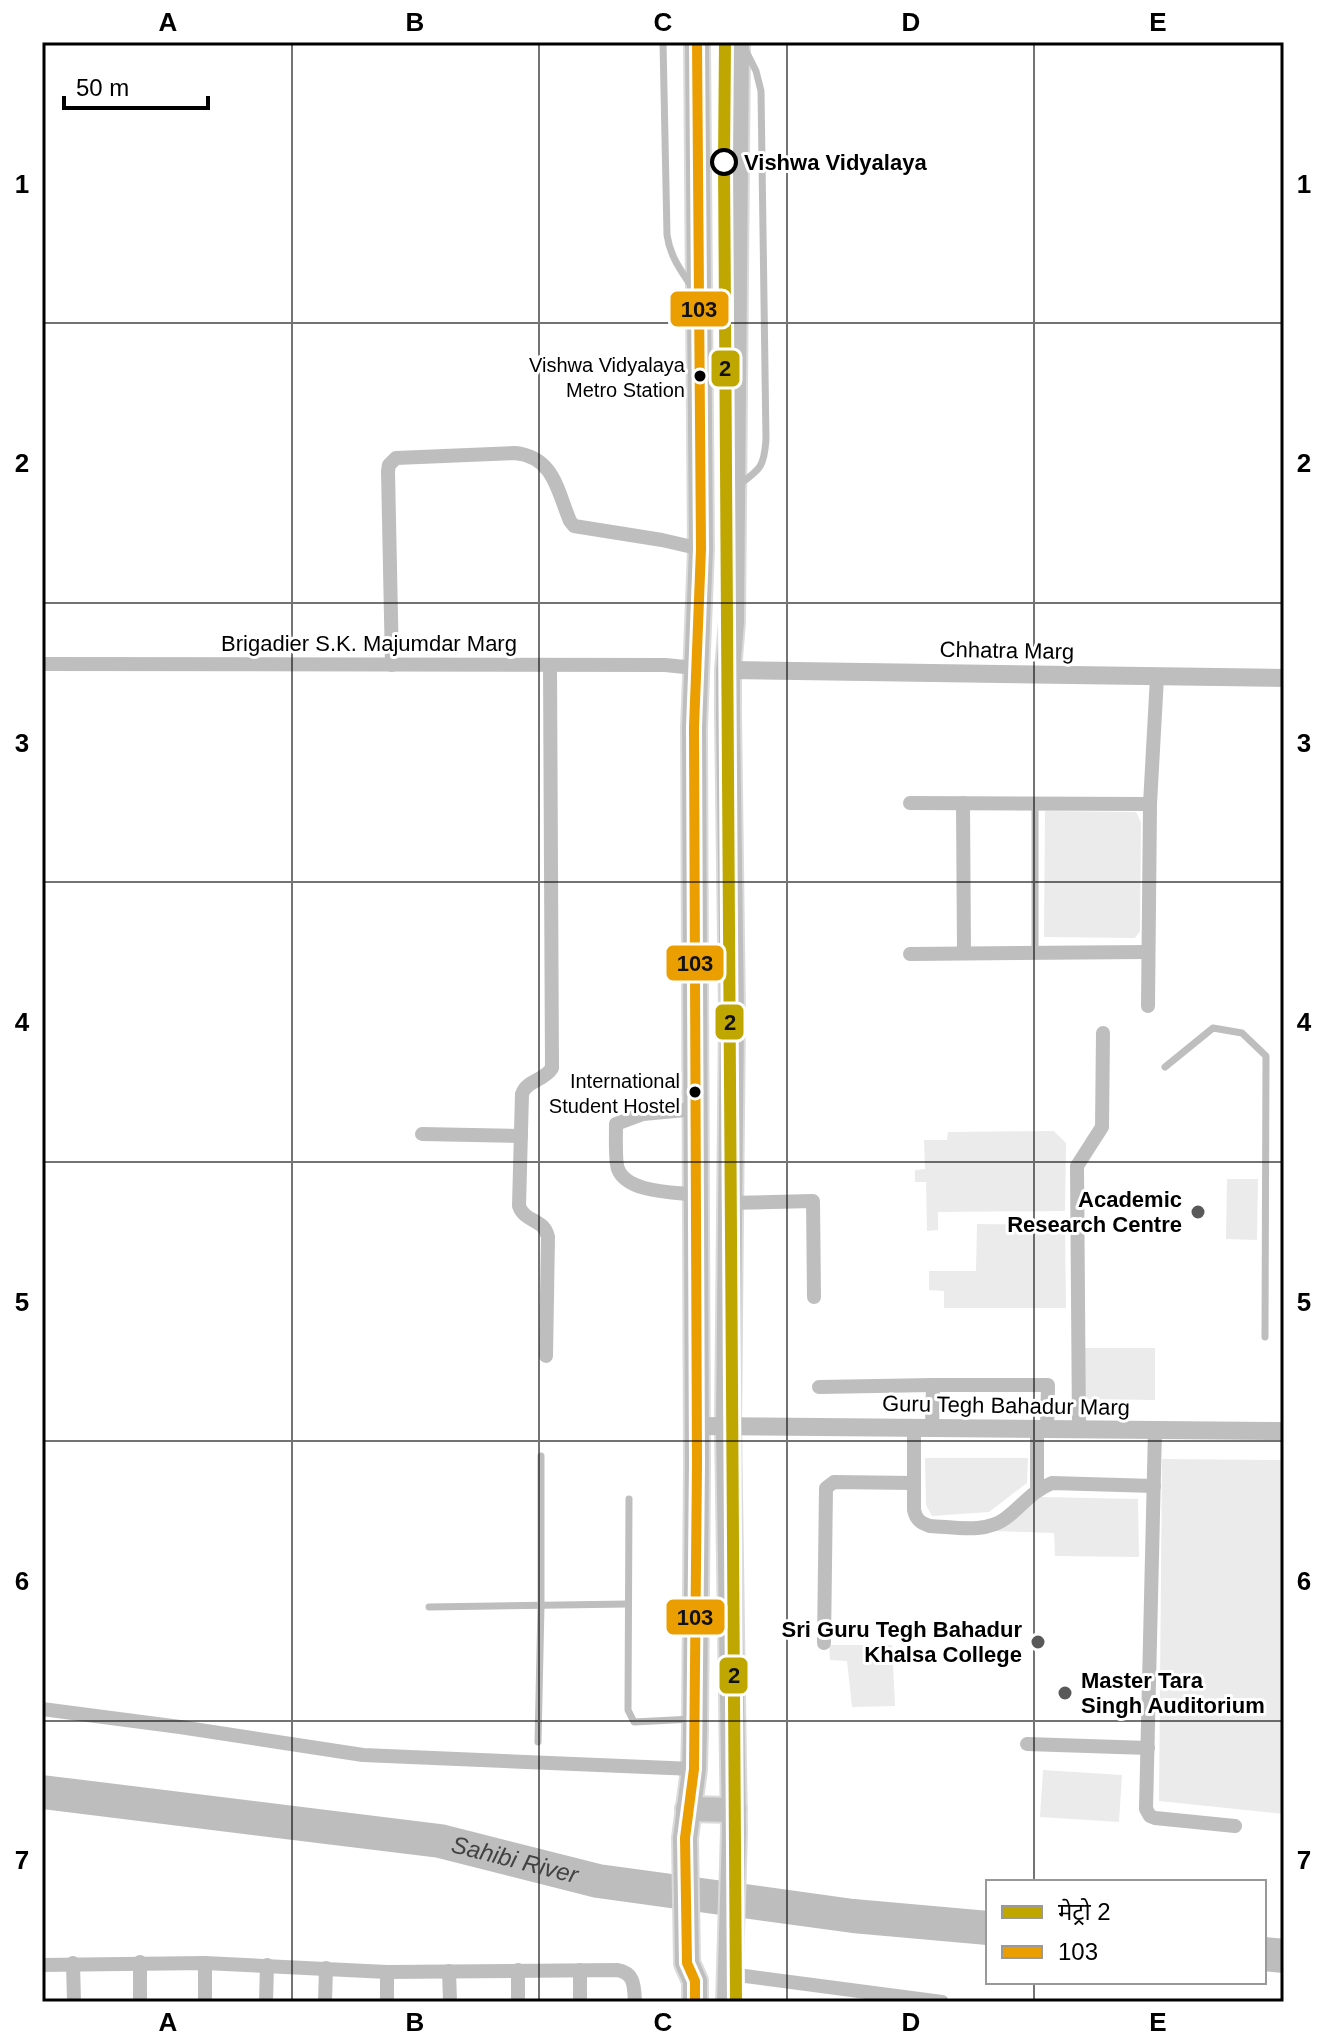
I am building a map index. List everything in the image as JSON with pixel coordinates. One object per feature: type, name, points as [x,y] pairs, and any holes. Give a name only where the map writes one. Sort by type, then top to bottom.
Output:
[{"type":"main road","points":[[695,2002],[695,1981],[687,1963],[685,1838],[694,1769],[695,1719],[695,668],[701,549],[697,42]]},
{"type":"main road","points":[[729,2002],[734,1821],[728,1426],[732,1015],[728,670],[732,622],[739,42]]},
{"type":"main road","points":[[699,257],[735,257]]},
{"type":"main road","points":[[688,1809],[734,1821]]},
{"type":"street","points":[[392,665],[388,471],[396,458],[526,454],[548,467],[574,526],[701,549]]},
{"type":"street","name":"Brigadier S.K. Majumdar Marg","points":[[42,664],[665,665],[695,668]]},
{"type":"street","points":[[546,1356],[548,1237],[543,1226],[520,1210],[524,1089],[546,1076],[552,1068],[550,665]]},
{"type":"street","name":"Chhatra Marg","points":[[728,670],[1284,678]]},
{"type":"street","points":[[1148,1006],[1150,804],[1157,677]]},
{"type":"street","points":[[910,803],[1150,804]]},
{"type":"street","points":[[963,803],[964,953]]},
{"type":"street","points":[[910,954],[1148,952]]},
{"type":"street","points":[[1079,1430],[1077,1166],[1102,1127],[1103,1033]]},
{"type":"street","points":[[696,1109],[643,1114],[616,1124],[618,1169],[628,1181],[644,1188],[696,1195]]},
{"type":"street","points":[[422,1134],[521,1136]]},
{"type":"street","points":[[729,1203],[813,1201],[814,1297]]},
{"type":"street","points":[[933,1385],[914,1483],[914,1510],[916,1518],[923,1524],[989,1527],[1005,1519],[1037,1489],[1052,1483],[1154,1486]]},
{"type":"street","points":[[819,1387],[1048,1385],[1037,1489]]},
{"type":"street","name":"Guru Tegh Bahadur Marg","points":[[696,1426],[1284,1431]]},
{"type":"street","points":[[1155,1430],[1146,1809],[1155,1818],[1235,1826]]},
{"type":"street","points":[[824,1643],[826,1488],[834,1482],[914,1483]]},
{"type":"street","points":[[42,1709],[363,1755],[694,1769]]},
{"type":"street","points":[[1027,1744],[1148,1748]]},
{"type":"street","points":[[140,1962],[140,2002]]},
{"type":"street","points":[[42,1965],[140,1962],[387,1972],[626,1971],[634,1983],[635,2002]]},
{"type":"street","points":[[73,1963],[74,2002]]},
{"type":"street","points":[[205,1963],[205,2002]]},
{"type":"street","points":[[266,2002],[267,1965]]},
{"type":"street","points":[[731,1966],[942,2002]]},
{"type":"street","points":[[325,2002],[326,1968]]},
{"type":"street","points":[[518,1970],[518,2002]]},
{"type":"street","points":[[580,1970],[580,2002]]},
{"type":"street","points":[[449,1971],[450,2002]]},
{"type":"street","points":[[387,1972],[387,2002]]},
{"type":"street","points":[[729,2002],[736,2002]]},
{"type":"lane","points":[[663,42],[667,235],[676,264],[699,298]]},
{"type":"lane","points":[[733,489],[759,470],[765,459],[766,440],[761,91],[756,71],[739,42]]},
{"type":"lane","points":[[1035,803],[1035,953]]},
{"type":"lane","points":[[1165,1067],[1213,1028],[1242,1033],[1266,1056],[1265,1337]]},
{"type":"lane","points":[[538,1742],[541,1456]]},
{"type":"lane","points":[[629,1499],[628,1710],[634,1722],[695,1719]]},
{"type":"lane","points":[[429,1607],[628,1604]]},
{"type":"shaded area","points":[[1045,811],[1136,812],[1141,822],[1140,931],[1135,938],[1044,937]]},
{"type":"shaded area","points":[[1054,1131],[1066,1143],[1065,1211],[938,1212],[938,1230],[927,1231],[926,1182],[915,1182],[915,1170],[925,1169],[924,1140],[947,1140],[948,1132]]},
{"type":"shaded area","points":[[1227,1179],[1258,1179],[1257,1240],[1226,1239]]},
{"type":"shaded area","points":[[977,1224],[1065,1225],[1066,1308],[944,1308],[944,1291],[929,1290],[929,1271],[976,1271]]},
{"type":"shaded area","points":[[1084,1348],[1155,1348],[1155,1400],[1084,1399]]},
{"type":"shaded area","points":[[925,1458],[1028,1458],[1027,1483],[989,1512],[932,1516],[926,1505]]},
{"type":"shaded area","points":[[1162,1459],[1284,1460],[1284,1814],[1159,1801]]},
{"type":"shaded area","points":[[1040,1497],[1138,1499],[1139,1557],[1055,1556],[1054,1533],[993,1531]]},
{"type":"shaded area","points":[[829,1645],[892,1645],[895,1706],[852,1707],[847,1661],[830,1660]]},
{"type":"shaded area","points":[[1043,1770],[1122,1775],[1119,1822],[1040,1817]]},
{"type":"waterway","name":"Sahibi River","points":[[42,1792],[440,1841],[598,1881],[853,1916],[986,1928]]},
{"type":"waterway","name":"Sahibi River","points":[[1266,1954],[1284,1956]]},
{"type":"metro line","name":"2","points":[[725,42],[736,2002]]},
{"type":"transit line","name":"103","points":[[695,2002],[695,1981],[687,1963],[685,1838],[694,1769],[697,1463],[694,727],[701,549],[697,42]]},
{"type":"place","name":"Vishwa Vidyalaya","points":[[724,162]]},
{"type":"place","name":"Vishwa Vidyalaya Metro Station","points":[[700,376]]},
{"type":"place","name":"International Student Hostel","points":[[695,1092]]},
{"type":"place","name":"Academic Research Centre","points":[[1198,1212]]},
{"type":"place","name":"Sri Guru Tegh Bahadur Khalsa College","points":[[1038,1642]]},
{"type":"place","name":"Master Tara Singh Auditorium","points":[[1065,1693]]}]
